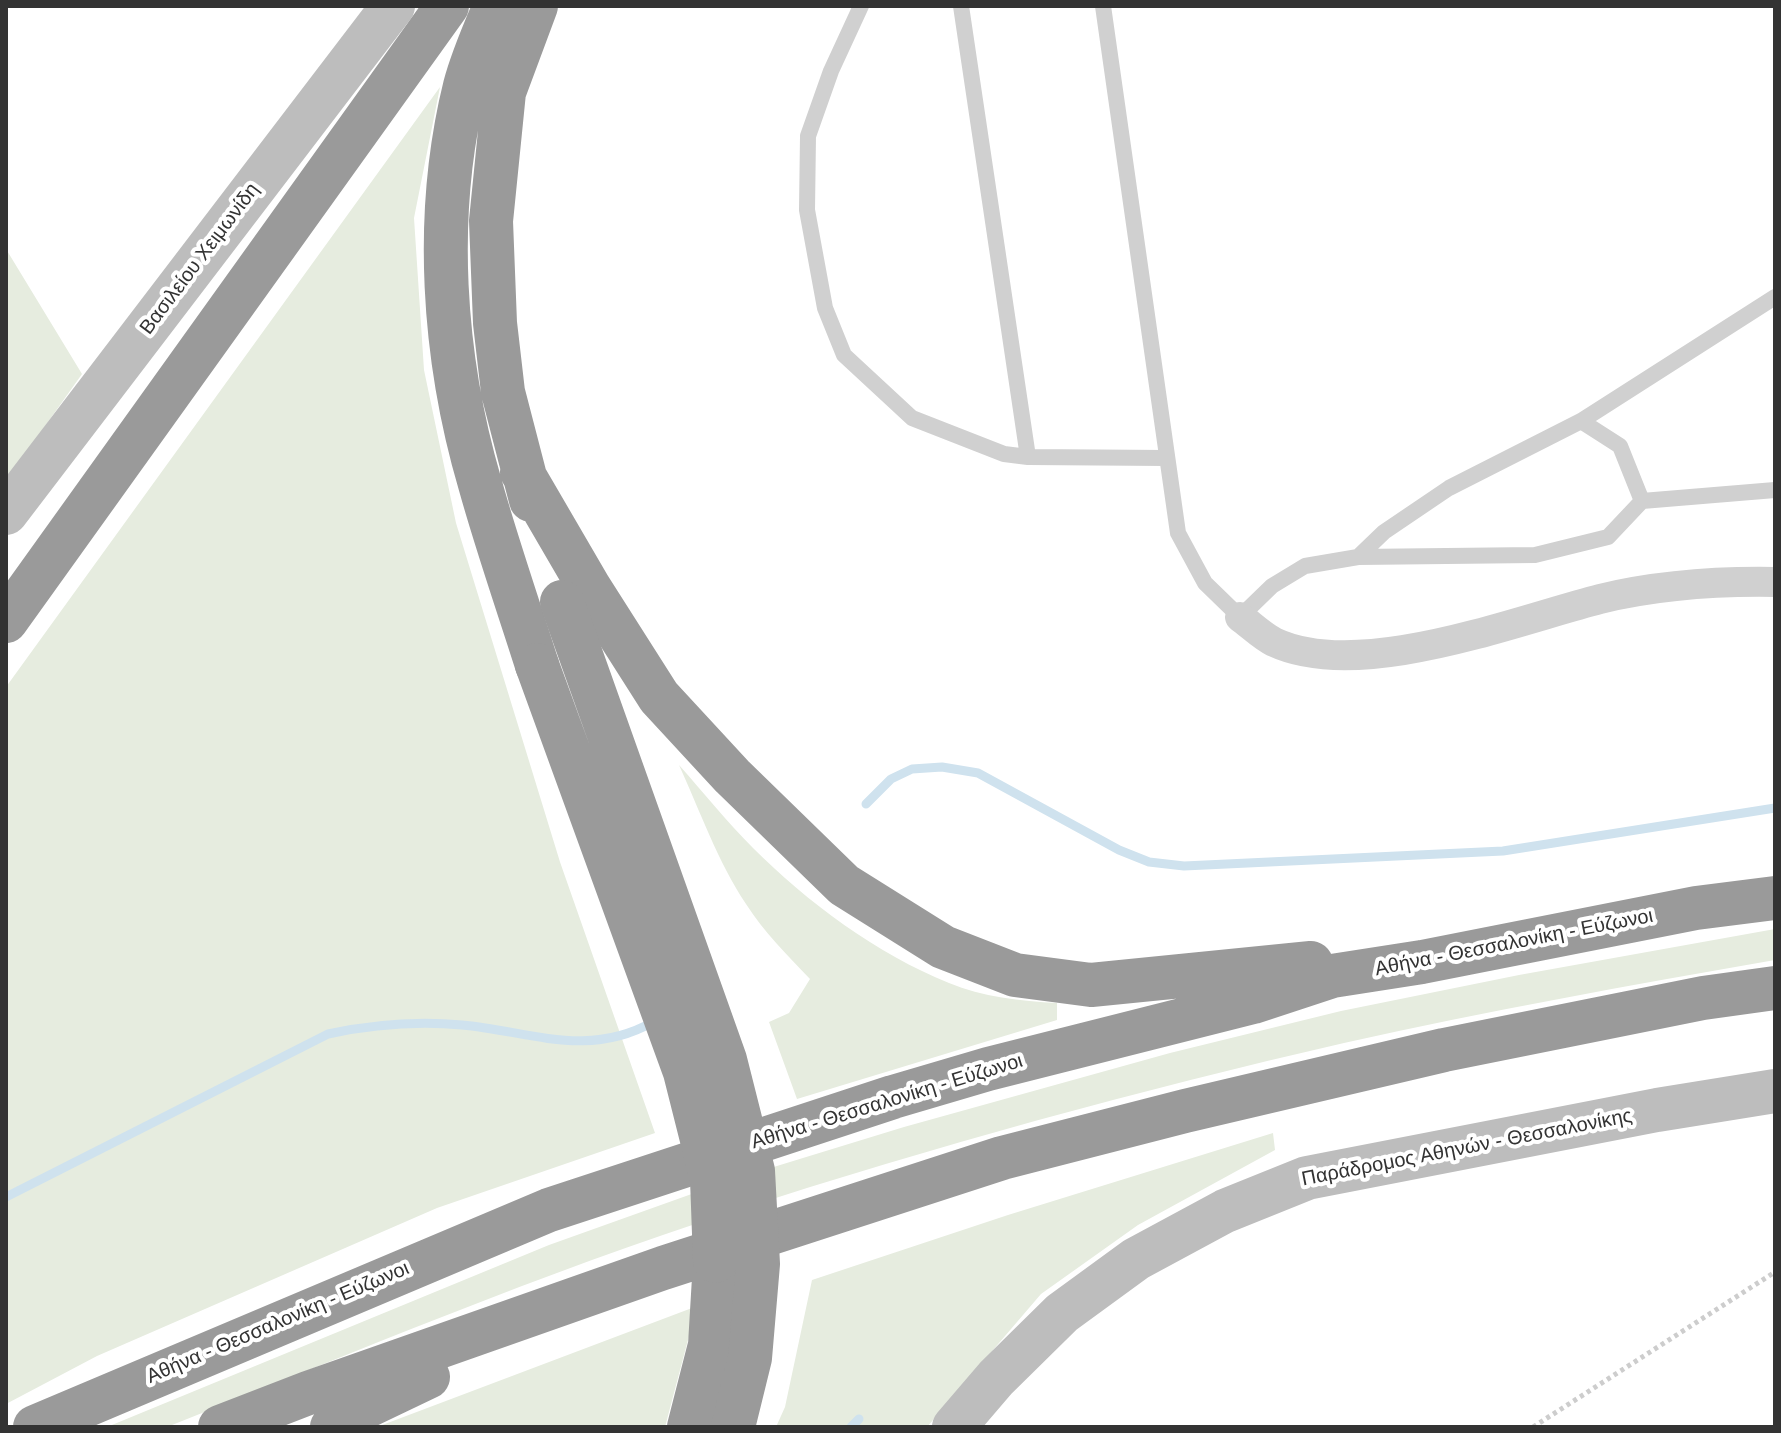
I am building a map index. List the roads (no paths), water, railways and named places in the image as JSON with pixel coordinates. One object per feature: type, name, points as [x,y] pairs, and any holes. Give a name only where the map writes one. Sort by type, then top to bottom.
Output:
[{"type":"highway","points":[[6,621],[447,6]]},
{"type":"highway","points":[[495,6],[465,84],[453,146],[446,220],[450,339],[460,402],[479,482],[537,665],[685,1072],[712,1179],[715,1261],[710,1345],[689,1427]]},
{"type":"highway","points":[[536,6],[504,92],[491,221],[503,392],[522,472],[562,602],[725,1060],[753,1171],[757,1279],[750,1358],[733,1427]]},
{"type":"highway","points":[[522,472],[659,697],[732,776],[844,885],[943,947],[1015,975],[1091,985],[1276,967],[1607,926]]},
{"type":"highway","name":"Αθήνα - Θεσσαλονίκη - Εύζωνοι","points":[[35,1427],[549,1210],[893,1097],[988,1069],[1253,1002],[1332,976],[1422,962],[1696,908],[1775,898]]},
{"type":"highway","points":[[220,1427],[663,1268],[987,1163],[1185,1111],[1444,1050],[1703,998],[1775,988]]},
{"type":"highway","points":[[332,1427],[359,1410],[460,1361],[663,1268]]},
{"type":"main road","name":"Βασιλείου Χειμωνίδη","points":[[6,513],[393,6]]},
{"type":"main road","name":"Παράδρομος Αθηνών - Θεσσαλονίκης","points":[[954,1427],[996,1378],[1062,1313],[1136,1259],[1225,1211],[1307,1178],[1642,1113],[1775,1091]]},
{"type":"street","points":[[1240,617],[1274,642],[1312,652],[1370,654],[1459,639],[1602,599],[1664,586],[1728,581],[1775,582]]},
{"type":"lane","points":[[861,6],[831,71],[808,136],[807,210],[825,308],[844,355],[912,418],[1004,454],[1028,457],[1166,458]]},
{"type":"lane","points":[[961,6],[1028,457]]},
{"type":"lane","points":[[1103,6],[1178,533],[1205,583],[1240,617],[1272,586],[1305,566],[1358,557],[1535,555],[1608,537],[1642,501],[1775,490]]},
{"type":"lane","points":[[1358,557],[1384,532],[1449,488],[1581,421],[1775,297]]},
{"type":"lane","points":[[1581,421],[1620,446],[1642,501]]},
{"type":"waterway","points":[[866,804],[891,779],[912,769],[942,767],[978,773],[1119,850],[1149,862],[1184,866],[1503,851],[1775,808]]},
{"type":"waterway","points":[[6,1197],[328,1034],[360,1028],[428,1023],[581,1041],[629,1033],[653,1022]]},
{"type":"waterway","points":[[851,1427],[859,1419]]}]
